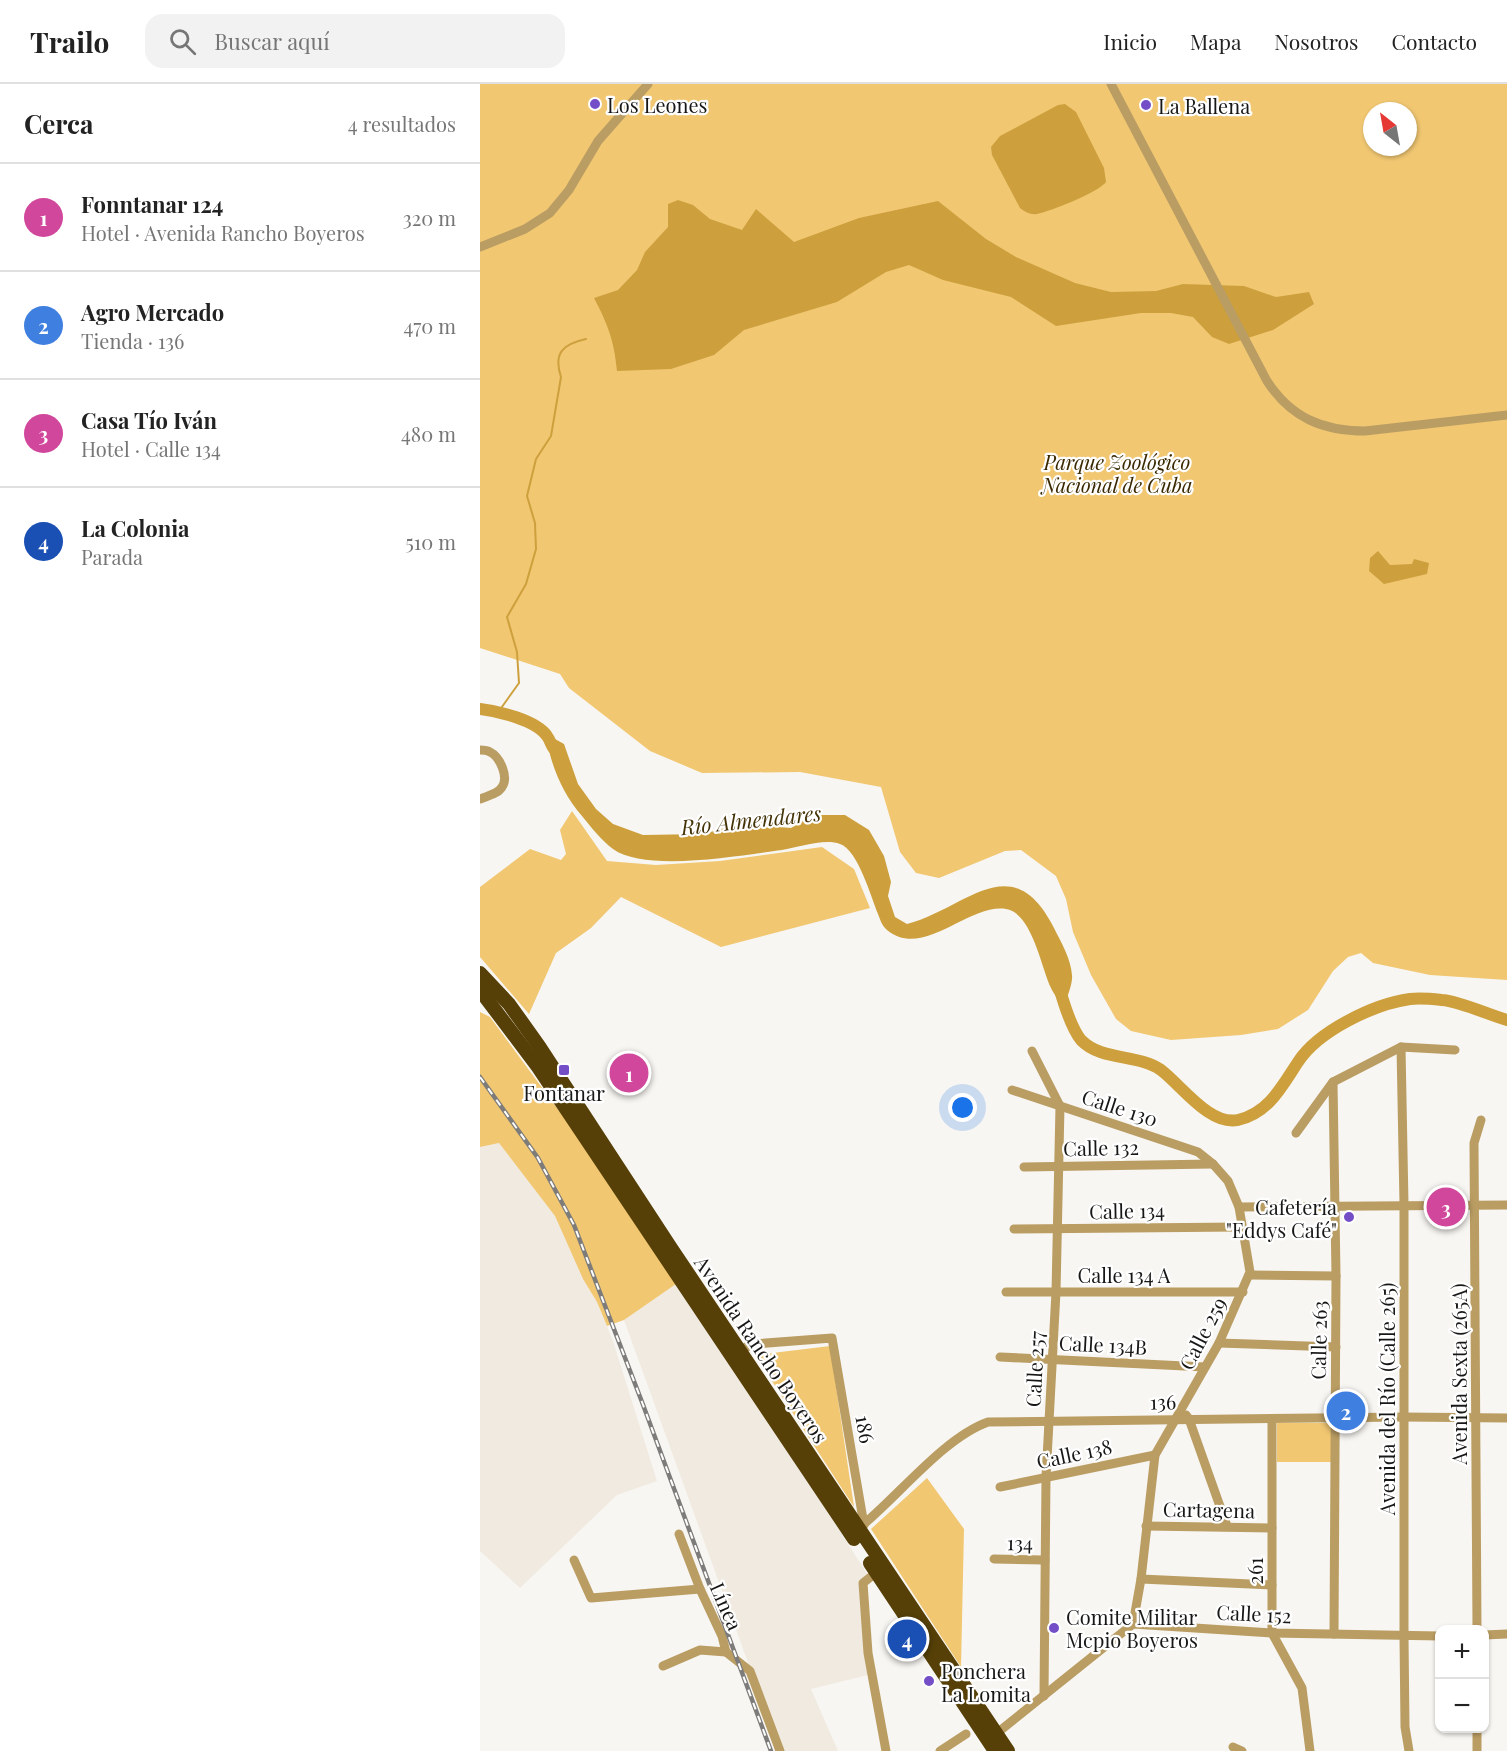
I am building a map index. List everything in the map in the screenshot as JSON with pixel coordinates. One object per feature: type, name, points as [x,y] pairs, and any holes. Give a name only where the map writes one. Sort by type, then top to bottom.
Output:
[{"type":"highway","name":"Avenida Rancho Boyeros","points":[[480,973],[509,1004],[535,1040],[739,1350],[861,1527],[1008,1751]]},
{"type":"highway","name":"Avenida Rancho Boyeros","points":[[480,990],[558,1097],[995,1751]]},
{"type":"highway","points":[[480,1005],[489,1009],[507,1024]]},
{"type":"street","points":[[480,247],[525,229],[550,213],[570,190],[598,141],[648,84]]},
{"type":"street","points":[[1111,84],[1257,362],[1275,393],[1288,407],[1330,429],[1365,431],[1507,415]]},
{"type":"street","points":[[480,750],[491,752],[497,759],[502,767],[504,782],[502,789],[480,799]]},
{"type":"street","points":[[1296,1133],[1333,1082],[1401,1047],[1455,1050]]},
{"type":"street","name":"Avenida del Río (Calle 265)","points":[[1401,1047],[1404,1204],[1405,1727],[1410,1751]]},
{"type":"street","name":"Calle 257","points":[[1032,1051],[1060,1106],[1056,1292],[1046,1477],[1044,1696]]},
{"type":"street","name":"Calle 263","points":[[1333,1082],[1336,1276],[1334,1634]]},
{"type":"street","name":"Calle 130","points":[[1012,1090],[1198,1152],[1213,1164]]},
{"type":"street","name":"Avenida Sexta (265A)","points":[[1477,1625],[1474,1143],[1481,1120]]},
{"type":"street","name":"Calle 132","points":[[1024,1167],[1213,1164]]},
{"type":"street","name":"Calle 259","points":[[1133,1624],[1141,1579],[1155,1455],[1220,1343],[1250,1272],[1239,1207],[1228,1181],[1213,1164]]},
{"type":"street","points":[[1239,1207],[1507,1205]]},
{"type":"street","name":"Calle 134","points":[[1014,1229],[1241,1227]]},
{"type":"street","points":[[1249,1275],[1336,1276]]},
{"type":"street","name":"Calle 134 A","points":[[1006,1292],[1243,1292]]},
{"type":"street","name":"186","points":[[739,1350],[754,1344],[832,1338],[861,1527]]},
{"type":"street","points":[[1220,1343],[1335,1347]]},
{"type":"street","name":"Calle 134B","points":[[1000,1357],[1205,1367]]},
{"type":"street","points":[[1181,1408],[1189,1419],[1227,1526]]},
{"type":"street","name":"136","points":[[861,1527],[881,1511],[932,1460],[973,1427],[988,1422],[1507,1418]]},
{"type":"street","name":"261","points":[[1272,1419],[1272,1633],[1302,1688],[1310,1751]]},
{"type":"street","name":"Calle 138","points":[[1000,1487],[1155,1455]]},
{"type":"street","name":"Cartagena","points":[[1146,1526],[1272,1528]]},
{"type":"street","name":"Línea","points":[[679,1534],[700,1589],[722,1636],[726,1652],[750,1671],[780,1751]]},
{"type":"street","name":"134","points":[[994,1559],[1045,1560]]},
{"type":"street","points":[[574,1560],[591,1598],[700,1589]]},
{"type":"street","points":[[877,1572],[862,1583],[868,1653],[886,1751]]},
{"type":"street","points":[[1141,1579],[1272,1585]]},
{"type":"street","points":[[997,1733],[1133,1624]]},
{"type":"street","name":"Calle 152","points":[[1133,1624],[1272,1633],[1435,1635]]},
{"type":"street","points":[[1489,1635],[1507,1634]]},
{"type":"street","points":[[663,1666],[700,1650],[726,1652]]},
{"type":"street","points":[[1477,1733],[1477,1751]]},
{"type":"street","points":[[940,1751],[966,1734]]},
{"type":"shaded area","points":[[1065,104],[1076,112],[1104,168],[1106,182],[1074,201],[1044,212],[1030,214],[1020,208],[992,155],[991,147],[1000,136],[1058,105]]},
{"type":"shaded area","points":[[678,200],[693,205],[710,219],[742,230],[756,209],[794,242],[859,218],[938,201],[986,239],[1016,257],[1075,283],[1111,292],[1156,291],[1183,284],[1244,286],[1276,297],[1309,292],[1314,304],[1273,330],[1229,344],[1212,337],[1193,317],[1171,313],[1141,313],[1056,326],[1011,297],[943,280],[909,265],[886,272],[837,302],[744,330],[714,355],[671,369],[617,371],[610,333],[594,298],[618,290],[637,270],[645,252],[668,227],[668,204]]},
{"type":"shaded area","points":[[1378,551],[1390,565],[1412,564],[1414,559],[1429,563],[1427,574],[1384,584],[1369,571],[1370,558]]},
{"type":"shaded area","points":[[546,734],[564,744],[578,784],[596,809],[613,824],[643,835],[703,834],[755,820],[766,820],[779,827],[791,828],[807,819],[822,815],[845,815],[869,830],[884,856],[891,882],[888,896],[895,917],[907,924],[987,889],[1005,886],[1022,890],[1038,903],[1054,928],[1068,957],[1072,979],[1064,1006],[1051,988],[1029,930],[1015,913],[1006,909],[992,909],[931,935],[916,939],[901,937],[884,927],[858,864],[847,848],[840,844],[820,842],[743,855],[670,861],[628,856],[613,849],[604,842],[568,798],[550,756]]},
{"type":"shaded area","points":[[499,1143],[555,1216],[583,1279],[597,1302],[613,1341],[657,1481],[617,1495],[520,1588],[480,1551],[480,1147]]},
{"type":"shaded area","points":[[676,1284],[769,1420],[869,1577],[863,1583],[872,1674],[811,1689],[838,1751],[780,1751],[624,1320]]},
{"type":"green space","name":"Parque Zoológico Nacional de Cuba","points":[[480,84],[1507,84],[1507,980],[1430,975],[1373,963],[1361,953],[1348,957],[1333,971],[1308,1010],[1278,1029],[1241,1035],[1171,1040],[1131,1031],[1116,1019],[1091,975],[1073,932],[1066,899],[1056,876],[1021,850],[1005,851],[939,878],[916,873],[900,852],[881,787],[800,772],[702,773],[650,751],[569,688],[560,674],[480,648]]},
{"type":"green space","points":[[572,811],[607,861],[656,865],[720,861],[822,847],[854,869],[870,908],[721,947],[621,897],[591,928],[556,953],[529,1014],[480,957],[480,887],[530,849],[561,860],[566,854],[560,830]]},
{"type":"green space","points":[[480,1012],[490,1017],[560,1112],[676,1284],[624,1320],[607,1326],[555,1216],[499,1143],[480,1147]]},
{"type":"green space","points":[[830,1346],[854,1507],[755,1355]]},
{"type":"green space","points":[[1277,1423],[1331,1423],[1331,1462],[1277,1462]]},
{"type":"green space","points":[[927,1478],[964,1529],[961,1667],[871,1529]]},
{"type":"waterway","points":[[499,711],[519,683],[517,652],[507,617],[526,584],[536,549],[535,523],[527,496],[536,459],[551,436],[561,377],[559,356],[566,347],[586,339]]},
{"type":"waterway","name":"Río Almendares","points":[[480,709],[506,714],[534,725],[542,730],[554,749]]},
{"type":"waterway","name":"Río Almendares","points":[[1060,990],[1074,1030],[1089,1047],[1109,1055],[1152,1065],[1161,1070],[1207,1111],[1228,1120],[1238,1120],[1258,1111],[1274,1097],[1298,1062],[1319,1040],[1348,1021],[1380,1007],[1410,999],[1442,1000],[1465,1005],[1507,1020]]},
{"type":"railway","points":[[480,1077],[538,1158],[574,1225],[771,1751]]},
{"type":"place","name":"Los Leones","points":[[595,104]]},
{"type":"place","name":"La Ballena","points":[[1146,105]]},
{"type":"place","name":"Fontanar","points":[[564,1070]]},
{"type":"place","name":"Fonntanar 124","points":[[629,1073]]},
{"type":"place","name":"Casa Tío Iván","points":[[1446,1207]]},
{"type":"place","name":"Cafetería \"Eddys Café\"","points":[[1349,1217]]},
{"type":"place","name":"Agro Mercado","points":[[1346,1411]]},
{"type":"place","name":"Comite Militar Mcpio Boyeros","points":[[1054,1628]]},
{"type":"place","name":"La Colonia","points":[[907,1639]]},
{"type":"place","name":"Ponchera La Lomita","points":[[929,1681]]}]
